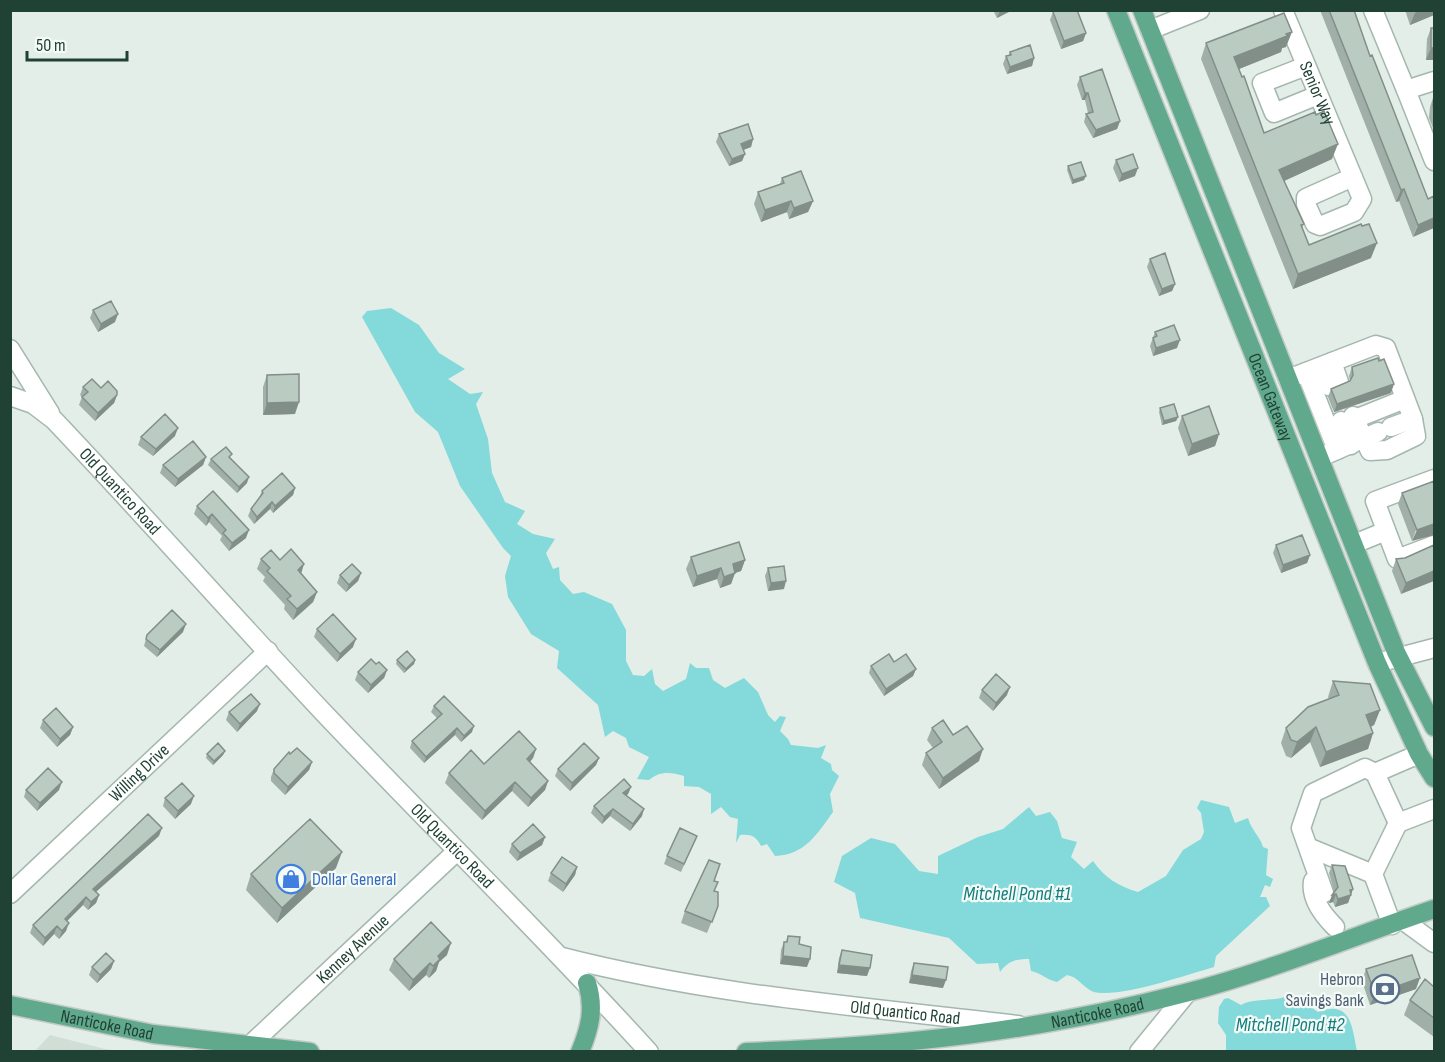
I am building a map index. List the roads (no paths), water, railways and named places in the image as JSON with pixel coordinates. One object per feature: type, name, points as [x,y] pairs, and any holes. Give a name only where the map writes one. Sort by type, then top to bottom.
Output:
[{"type":"main road","name":"Ocean Gateway","points":[[1116,10],[1377,663],[1427,766],[1434,791]]},
{"type":"main road","name":"Ocean Gateway","points":[[1142,10],[1398,656],[1429,709],[1434,727]]},
{"type":"main road","name":"Nanticoke Road","points":[[746,1052],[846,1050],[975,1036],[1090,1017],[1187,993],[1338,935],[1398,922],[1431,908]]},
{"type":"main road","points":[[580,1052],[592,1016],[592,999],[587,983]]},
{"type":"main road","name":"Nanticoke Road","points":[[10,1005],[153,1034],[310,1052]]},
{"type":"main road","points":[[944,1052],[952,1045],[975,1036]]},
{"type":"street","name":"Senior Way","points":[[1283,10],[1353,177]]},
{"type":"street","points":[[1373,10],[1434,161]]},
{"type":"street","points":[[1150,30],[1192,12]]},
{"type":"street","points":[[1306,66],[1262,83],[1274,113],[1318,95]]},
{"type":"street","points":[[1406,90],[1434,81]]},
{"type":"street","points":[[1288,379],[1376,345],[1386,348],[1413,419],[1416,436],[1387,450],[1370,452],[1320,367]]},
{"type":"street","points":[[10,349],[54,420]]},
{"type":"street","points":[[1320,367],[1334,384]]},
{"type":"street","name":"Old Quantico Road","points":[[10,396],[33,404],[54,420],[268,651],[560,957],[676,981],[1034,1027]]},
{"type":"street","points":[[1364,439],[1350,419],[1406,399]]},
{"type":"street","points":[[1320,458],[1413,419]]},
{"type":"street","points":[[1434,479],[1375,501],[1397,560],[1434,544]]},
{"type":"street","points":[[1354,544],[1386,531]]},
{"type":"street","points":[[1377,663],[1434,648]]},
{"type":"street","name":"Willing Drive","points":[[10,894],[268,651]]},
{"type":"street","points":[[1338,935],[1310,848],[1301,828],[1313,793],[1365,768],[1375,773],[1427,766]]},
{"type":"street","points":[[1375,773],[1398,823]]},
{"type":"street","points":[[1373,874],[1398,823],[1434,809]]},
{"type":"street","points":[[1310,848],[1373,874],[1398,922],[1434,943]]},
{"type":"street","name":"Kenney Avenue","points":[[249,1046],[457,851]]},
{"type":"street","points":[[1316,868],[1312,886],[1321,913],[1338,935]]},
{"type":"street","points":[[560,957],[587,983],[649,1052]]},
{"type":"street","points":[[1139,1052],[1187,993]]},
{"type":"water","points":[[391,308],[419,325],[439,353],[465,369],[448,379],[470,394],[483,392],[476,404],[488,439],[492,473],[505,502],[525,511],[517,524],[533,534],[555,539],[546,553],[553,569],[559,567],[560,580],[573,594],[584,592],[612,604],[626,630],[626,661],[633,675],[644,676],[652,669],[655,684],[663,691],[686,679],[690,663],[696,668],[709,668],[713,680],[725,688],[744,678],[758,692],[768,715],[775,722],[780,716],[786,717],[780,731],[791,745],[818,748],[826,745],[821,758],[831,764],[832,770],[839,776],[830,794],[833,812],[809,842],[794,852],[775,856],[767,844],[761,846],[750,835],[740,835],[736,843],[738,819],[730,817],[721,807],[711,814],[711,794],[699,787],[684,786],[684,776],[665,773],[649,780],[637,779],[649,757],[629,747],[626,738],[613,731],[605,737],[598,705],[557,668],[559,651],[531,634],[508,597],[505,576],[511,556],[460,486],[438,432],[415,412],[362,317],[367,311]]},
{"type":"water","name":"Mitchell Pond #1","points":[[1201,800],[1229,807],[1235,823],[1248,818],[1263,847],[1268,849],[1266,875],[1273,879],[1270,887],[1265,885],[1260,897],[1266,897],[1270,906],[1216,956],[1214,967],[1136,989],[1120,992],[1094,992],[1067,975],[1057,982],[1053,981],[1031,971],[1029,959],[1013,961],[1000,972],[998,963],[977,964],[949,938],[860,918],[855,893],[834,882],[842,856],[871,838],[895,844],[919,871],[938,874],[938,856],[978,837],[1003,829],[1029,807],[1036,816],[1050,812],[1057,821],[1062,838],[1077,842],[1071,857],[1084,869],[1093,861],[1112,881],[1138,892],[1166,876],[1183,850],[1201,839],[1204,832],[1201,813],[1197,808]]},
{"type":"water","name":"Mitchell Pond #2","points":[[1292,994],[1318,1012],[1337,1009],[1344,1012],[1351,1025],[1357,1051],[1226,1051],[1226,1035],[1218,1023],[1219,1007],[1224,999],[1228,998],[1241,1005]]},
{"type":"place","name":"Dollar General","points":[[291,879]]},
{"type":"place","name":"Hebron Savings Bank","points":[[1385,989]]}]
